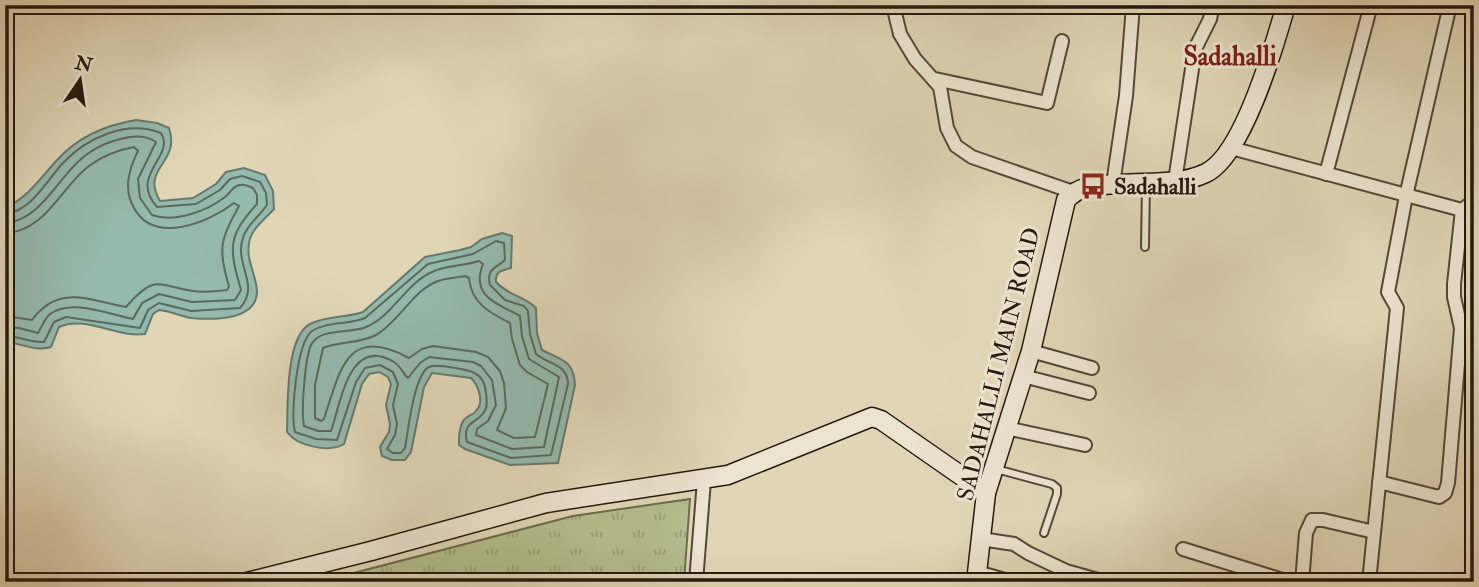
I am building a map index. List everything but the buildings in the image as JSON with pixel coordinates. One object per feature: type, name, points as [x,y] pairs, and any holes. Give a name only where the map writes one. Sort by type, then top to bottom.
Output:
[{"type":"street","points":[[894,5],[895,22],[900,34],[915,59],[935,79],[942,92],[947,128],[956,146],[972,157],[1073,192],[1093,186],[1175,180],[1208,172],[1219,163],[1231,148],[1267,72],[1286,5]]},
{"type":"street","points":[[1114,184],[1126,96],[1133,5]]},
{"type":"street","points":[[1175,180],[1195,49],[1210,19],[1213,5]]},
{"type":"street","points":[[1326,174],[1371,5]]},
{"type":"street","points":[[1369,582],[1397,307],[1388,292],[1406,196],[1450,5]]},
{"type":"street","points":[[935,79],[1047,103],[1062,41]]},
{"type":"street","points":[[1231,148],[1462,210]]},
{"type":"street","name":"SADAHALLI MAIN ROAD","points":[[976,577],[986,493],[1031,351],[1063,210],[1066,200],[1073,192]]},
{"type":"street","points":[[1379,482],[1439,497],[1446,493],[1467,329],[1454,297],[1454,284],[1462,210],[1471,203],[1474,192]]},
{"type":"street","points":[[1031,351],[1092,368]]},
{"type":"street","points":[[1023,376],[1089,393]]},
{"type":"street","points":[[247,582],[546,503],[728,475],[872,417],[881,420],[986,493]]},
{"type":"street","points":[[1006,428],[1085,445]]},
{"type":"street","points":[[696,582],[704,480]]},
{"type":"street","points":[[1302,582],[1306,533],[1311,520],[1323,520],[1374,532]]},
{"type":"street","points":[[981,539],[1014,544],[1066,571],[1105,582]]},
{"type":"street","points":[[1183,549],[1289,582]]},
{"type":"street","points":[[976,577],[1012,582]]},
{"type":"lane","points":[[1146,182],[1146,247]]},
{"type":"lane","points":[[994,468],[1052,484],[1057,488],[1058,494],[1044,533]]},
{"type":"green space","points":[[690,499],[684,582],[319,582],[573,516]]},
{"type":"water","points":[[136,120],[169,128],[170,150],[155,180],[155,190],[160,201],[193,198],[216,184],[226,172],[244,168],[265,175],[273,191],[274,209],[250,238],[249,256],[257,291],[255,301],[242,313],[222,318],[191,318],[159,310],[153,314],[145,334],[69,324],[59,327],[51,347],[33,348],[5,342],[5,208],[28,192],[75,144],[104,128]]},
{"type":"water","points":[[502,233],[512,236],[511,268],[498,274],[496,282],[536,308],[537,333],[542,350],[565,362],[574,377],[575,385],[558,463],[510,465],[459,445],[463,421],[479,407],[478,389],[471,378],[432,373],[424,387],[411,452],[405,460],[392,460],[382,456],[380,447],[389,432],[390,424],[386,405],[391,384],[388,377],[379,372],[369,374],[362,384],[344,444],[330,448],[314,447],[298,441],[287,432],[292,357],[302,331],[316,321],[363,312],[425,257],[471,247],[482,239]]},
{"type":"place","name":"Sadahalli","points":[[1093,186]]},
{"type":"district","name":"Sadahalli","points":[[1230,56]]}]
